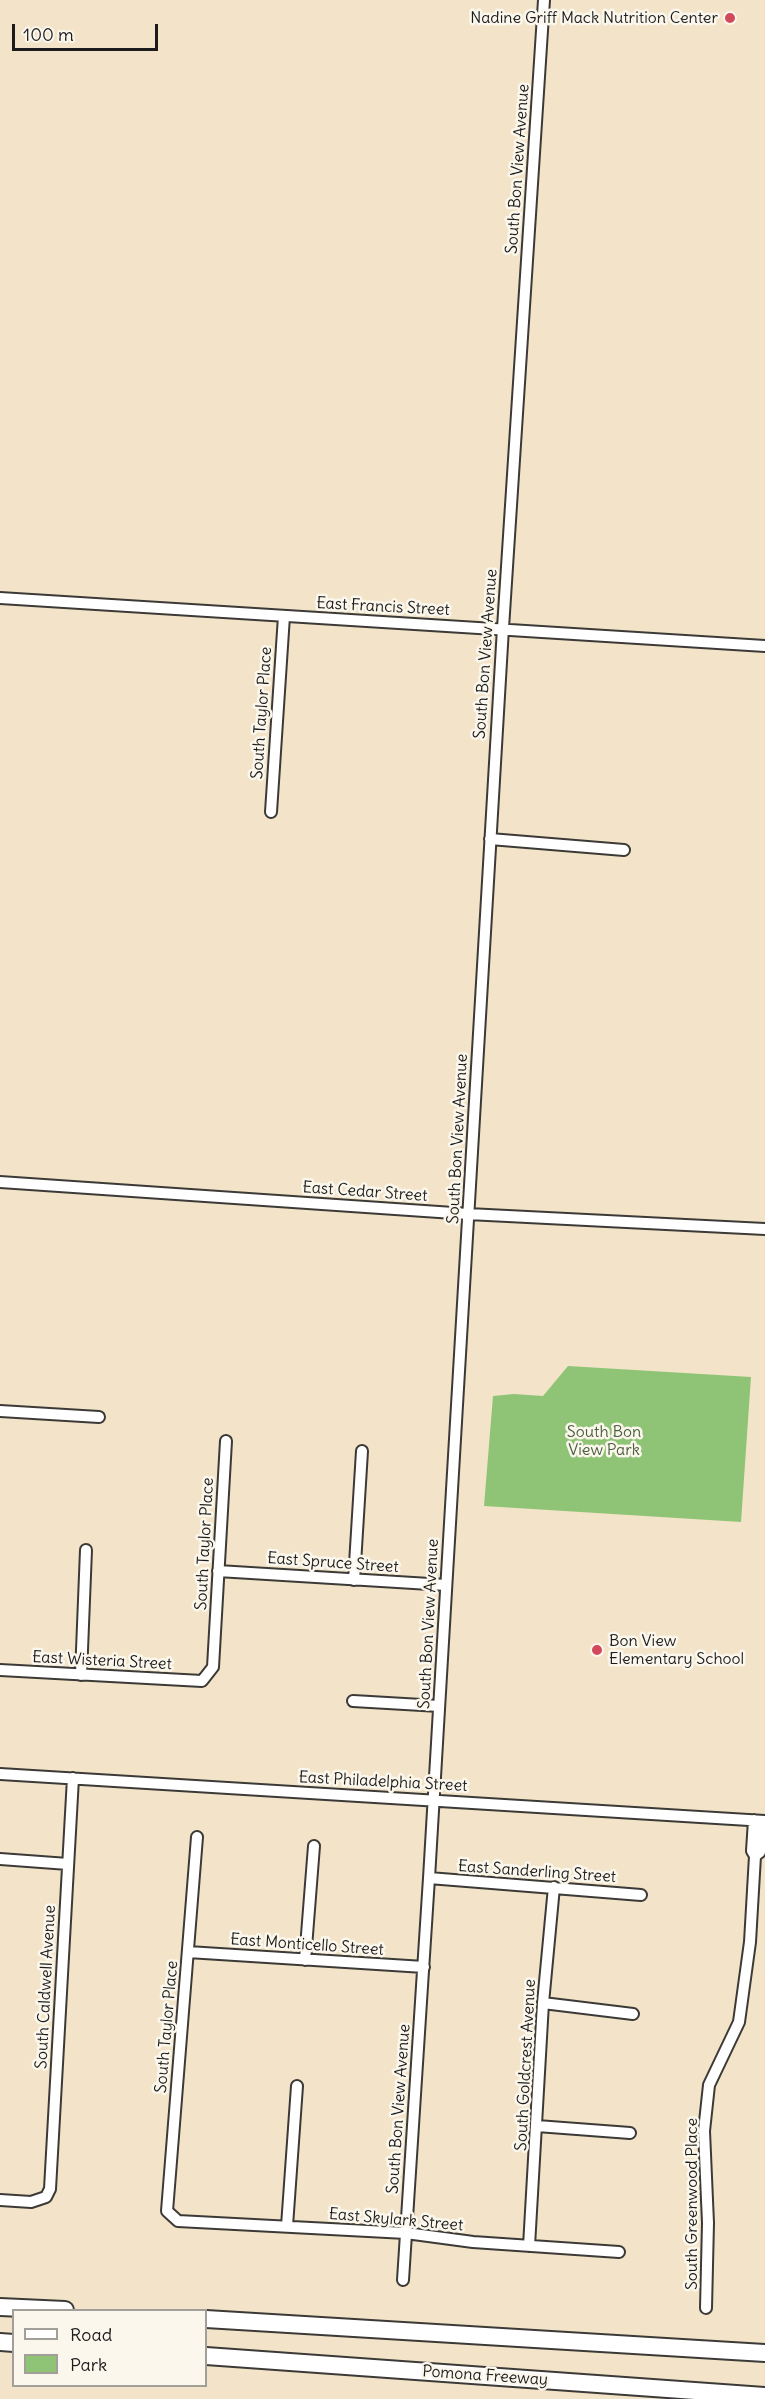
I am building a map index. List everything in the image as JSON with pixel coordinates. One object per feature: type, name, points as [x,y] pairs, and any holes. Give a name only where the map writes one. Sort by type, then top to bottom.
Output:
[{"type":"highway","points":[[0,2307],[43,2309]]},
{"type":"highway","points":[[207,2319],[765,2353]]},
{"type":"highway","name":"Pomona Freeway","points":[[207,2356],[765,2396]]},
{"type":"street","name":"South Bon View Avenue","points":[[403,2280],[424,1967],[503,628],[544,0]]},
{"type":"street","name":"East Francis Street","points":[[0,598],[765,646]]},
{"type":"street","name":"South Taylor Place","points":[[271,812],[284,616]]},
{"type":"street","points":[[490,839],[624,850]]},
{"type":"street","name":"East Cedar Street","points":[[0,1182],[468,1214],[765,1229]]},
{"type":"street","points":[[0,1411],[99,1417]]},
{"type":"street","name":"South Taylor Place","points":[[202,1681],[213,1667],[226,1441]]},
{"type":"street","points":[[354,1580],[362,1451]]},
{"type":"street","points":[[81,1675],[86,1550]]},
{"type":"street","name":"East Spruce Street","points":[[218,1571],[446,1585]]},
{"type":"street","name":"East Wisteria Street","points":[[0,1670],[202,1681]]},
{"type":"street","points":[[353,1701],[439,1706]]},
{"type":"street","name":"East Philadelphia Street","points":[[0,1774],[761,1821]]},
{"type":"street","name":"South Caldwell Avenue","points":[[0,2200],[31,2202],[46,2197],[50,2189],[73,1778]]},
{"type":"street","name":"South Greenwood Place","points":[[706,2308],[708,2223],[704,2132],[710,2085],[739,2022],[750,1942],[756,1856],[760,1852],[761,1821]]},
{"type":"street","name":"South Taylor Place","points":[[171,2217],[167,2211],[197,1837]]},
{"type":"street","points":[[305,1960],[314,1846]]},
{"type":"street","points":[[0,1859],[68,1864]]},
{"type":"street","name":"East Sanderling Street","points":[[429,1878],[641,1895]]},
{"type":"street","name":"South Goldcrest Avenue","points":[[529,2246],[543,2003],[554,1887]]},
{"type":"street","name":"East Monticello Street","points":[[188,1952],[424,1967]]},
{"type":"street","points":[[543,2003],[633,2014]]},
{"type":"street","points":[[287,2226],[297,2086]]},
{"type":"street","points":[[537,2126],[630,2133]]},
{"type":"street","name":"East Skylark Street","points":[[171,2217],[178,2221],[406,2233],[473,2242],[619,2252]]},
{"type":"green space","name":"South Bon View Park","points":[[568,1366],[751,1377],[741,1522],[484,1506],[493,1396],[514,1394],[543,1396]]},
{"type":"place","name":"Nadine Griff Mack Nutrition Center","points":[[730,18]]},
{"type":"place","name":"Bon View Elementary School","points":[[597,1650]]}]
